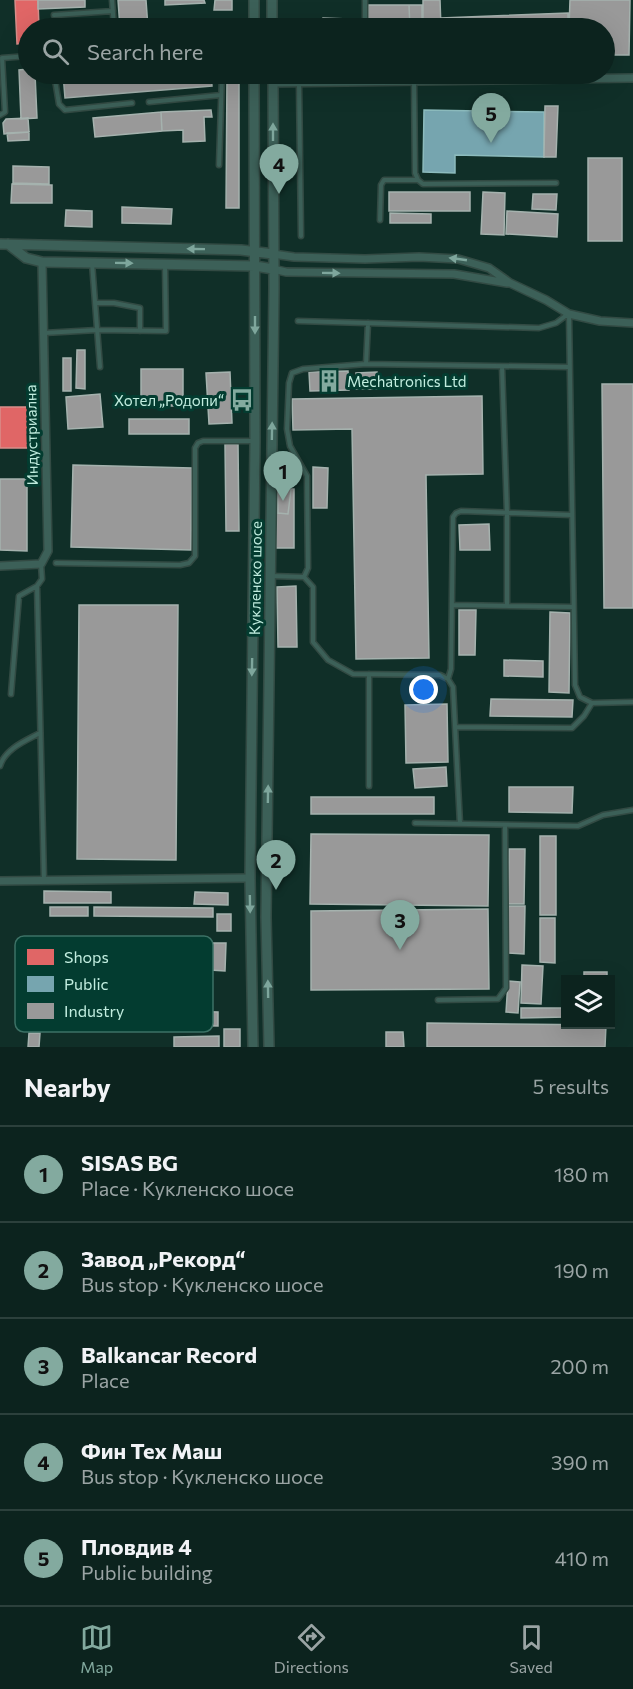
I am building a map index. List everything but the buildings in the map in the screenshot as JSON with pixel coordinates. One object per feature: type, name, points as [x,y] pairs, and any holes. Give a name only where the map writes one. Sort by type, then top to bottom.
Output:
[{"type":"main road","points":[[254,0],[254,18]]},
{"type":"main road","points":[[272,0],[272,18]]},
{"type":"main road","name":"Кукленско шосе","points":[[253,1047],[250,878],[255,441],[254,84]]},
{"type":"main road","name":"Кукленско шосе","points":[[269,1047],[266,917],[273,84]]},
{"type":"main road","points":[[4,244],[255,251],[273,254]]},
{"type":"main road","points":[[4,244],[26,258],[42,262],[255,266],[273,269]]},
{"type":"street","points":[[615,78],[633,78]]},
{"type":"street","points":[[273,254],[294,258],[458,258],[489,268],[510,284],[546,300],[569,314],[600,321],[633,323]]},
{"type":"street","name":"Индустриална","points":[[40,564],[48,551],[42,262]]},
{"type":"street","points":[[273,269],[286,272],[454,274],[510,284]]},
{"type":"street","points":[[0,566],[40,564]]},
{"type":"street","points":[[0,881],[250,878]]},
{"type":"lane","points":[[112,0],[113,18]]},
{"type":"lane","points":[[365,0],[365,18]]},
{"type":"lane","points":[[54,15],[113,11]]},
{"type":"lane","points":[[0,115],[5,112],[1,58],[18,57]]},
{"type":"lane","points":[[56,84],[59,104],[65,110],[132,103]]},
{"type":"lane","points":[[219,165],[222,84]]},
{"type":"lane","points":[[299,84],[301,236]]},
{"type":"lane","points":[[414,84],[416,173],[418,180],[423,184],[556,183]]},
{"type":"lane","points":[[149,102],[221,95]]},
{"type":"lane","points":[[380,220],[381,185],[384,180],[418,180]]},
{"type":"lane","points":[[92,263],[100,367]]},
{"type":"lane","points":[[44,333],[97,330],[166,331],[165,264]]},
{"type":"lane","points":[[95,303],[114,303],[140,308],[140,331]]},
{"type":"lane","points":[[298,321],[539,328],[556,323],[569,314]]},
{"type":"lane","points":[[569,314],[568,367],[575,685],[580,697],[592,703],[633,702]]},
{"type":"lane","points":[[366,364],[368,323]]},
{"type":"lane","points":[[304,577],[308,568],[307,476],[290,446],[287,429],[289,383],[292,373],[303,369],[366,364],[502,368],[568,367]]},
{"type":"lane","points":[[502,368],[507,513],[507,606]]},
{"type":"lane","points":[[56,563],[189,563],[195,556],[195,448],[203,441],[255,441]]},
{"type":"lane","points":[[448,679],[451,669],[453,517],[456,513],[460,511],[571,515]]},
{"type":"lane","points":[[11,694],[19,596],[37,586],[42,579],[40,564]]},
{"type":"lane","points":[[270,576],[304,577],[313,587],[313,642],[328,660],[353,674],[440,675],[448,679],[453,687],[460,824]]},
{"type":"lane","points":[[37,586],[44,880]]},
{"type":"lane","points":[[453,604],[573,607]]},
{"type":"lane","points":[[369,674],[369,786]]},
{"type":"lane","points":[[455,728],[572,728],[584,716],[592,703]]},
{"type":"lane","points":[[0,766],[2,759],[15,747],[40,733]]},
{"type":"lane","points":[[415,823],[578,826],[603,815],[633,810]]},
{"type":"lane","points":[[438,1000],[498,999],[506,988],[505,825]]},
{"type":"place","name":"Пловдив 4","points":[[491,143]]},
{"type":"place","name":"Фин Тех Маш","points":[[279,194]]},
{"type":"place","name":"Mechatronics Ltd","points":[[329,381]]},
{"type":"place","name":"Хотел „Родопи“","points":[[242,400]]},
{"type":"place","name":"SISAS BG","points":[[283,501]]},
{"type":"place","name":"Завод „Рекорд“","points":[[276,890]]},
{"type":"place","name":"Balkancar Record","points":[[400,950]]}]
